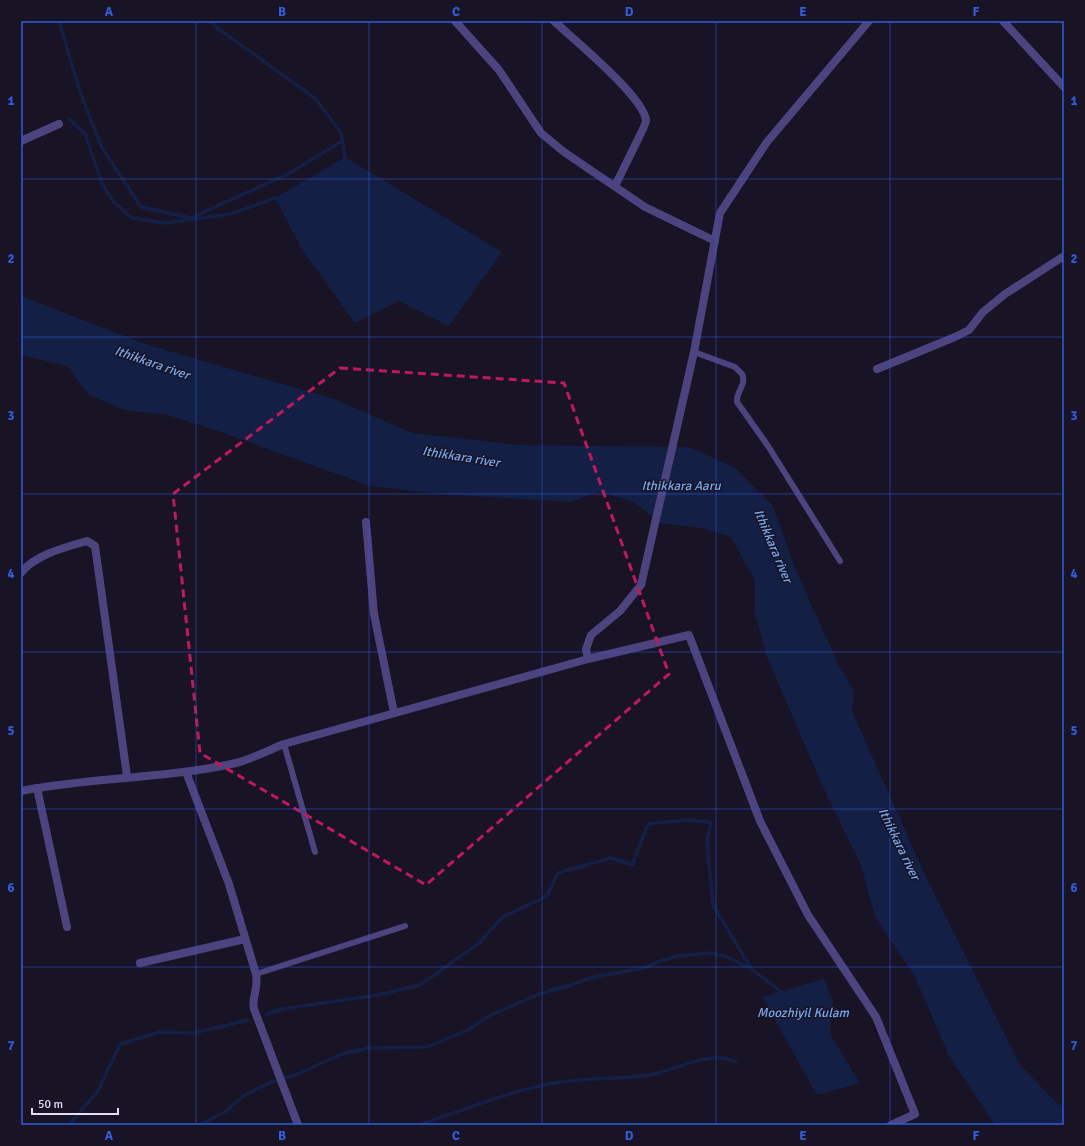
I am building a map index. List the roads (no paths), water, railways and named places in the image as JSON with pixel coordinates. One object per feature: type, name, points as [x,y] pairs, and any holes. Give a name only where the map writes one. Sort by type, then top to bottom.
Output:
[{"type":"street","points":[[455,21],[499,70],[541,133],[564,152],[645,207],[715,241]]},
{"type":"street","points":[[554,21],[630,93],[643,113],[646,121],[615,186]]},
{"type":"street","points":[[588,659],[586,648],[591,635],[620,611],[641,585],[694,352],[720,213],[766,142],[869,21]]},
{"type":"street","points":[[1003,21],[1062,82]]},
{"type":"street","points":[[21,141],[59,124]]},
{"type":"street","points":[[877,369],[955,337],[968,330],[983,312],[1005,294],[1064,256]]},
{"type":"street","points":[[366,522],[374,614],[394,713]]},
{"type":"street","points":[[21,573],[37,559],[75,545],[87,541],[96,546],[127,776]]},
{"type":"street","points":[[21,791],[127,776],[186,772],[238,762],[284,744],[394,713],[588,659],[689,635],[760,821],[808,915],[876,1017],[915,1114],[890,1125]]},
{"type":"street","points":[[186,772],[229,884],[258,984],[252,1003],[298,1125]]},
{"type":"street","points":[[37,788],[67,927]]},
{"type":"street","points":[[140,962],[245,939]]},
{"type":"lane","points":[[694,352],[735,368],[742,374],[744,382],[737,402],[768,446],[840,561]]},
{"type":"lane","points":[[284,744],[315,852]]},
{"type":"lane","points":[[256,974],[405,926]]},
{"type":"water","points":[[345,157],[502,252],[449,326],[399,301],[355,323],[303,251],[275,198]]},
{"type":"water","name":"Ithikkara Aaru","points":[[21,296],[145,344],[334,399],[412,433],[519,445],[688,447],[734,467],[773,506],[795,568],[839,666],[854,691],[852,711],[926,877],[1021,1066],[1058,1104],[1064,1106],[1064,1125],[995,1125],[950,1058],[915,977],[875,917],[861,865],[822,785],[766,655],[755,613],[755,581],[731,537],[701,528],[660,523],[632,501],[598,492],[570,502],[440,494],[370,486],[221,432],[167,415],[124,410],[88,394],[67,366],[21,355]]},
{"type":"water","name":"Moozhiyil Kulam","points":[[824,979],[833,1001],[830,1034],[860,1083],[817,1095],[762,997]]},
{"type":"waterway","points":[[59,21],[80,92],[102,148],[141,207],[191,218],[288,174],[342,141]]},
{"type":"waterway","points":[[211,21],[216,27],[316,99],[341,133],[345,157]]},
{"type":"waterway","points":[[69,119],[85,134],[103,186],[114,202],[132,218],[165,223],[231,214],[275,198]]},
{"type":"waterway","points":[[266,1014],[282,1009],[378,995],[420,985],[478,944],[503,917],[547,896],[558,873],[611,858],[632,865],[648,824],[685,820],[711,822],[707,841],[713,905],[752,970]]},
{"type":"waterway","points":[[199,1125],[225,1112],[243,1096],[271,1082],[295,1075],[342,1054],[368,1048],[427,1047],[466,1031],[491,1015],[539,994],[593,977],[645,968],[657,962],[677,956],[711,953],[727,957],[750,968],[783,993]]},
{"type":"waterway","points":[[69,1125],[98,1091],[120,1044],[160,1032],[194,1033],[248,1020]]},
{"type":"waterway","points":[[418,1125],[506,1095],[560,1082],[583,1079],[642,1076],[706,1059],[716,1058],[736,1062]]},
{"type":"water label","name":"Ithikkara river","points":[[152,363]]},
{"type":"water label","name":"Ithikkara river","points":[[461,457]]},
{"type":"water label","name":"Ithikkara river","points":[[773,546]]},
{"type":"water label","name":"Ithikkara river","points":[[899,844]]}]
